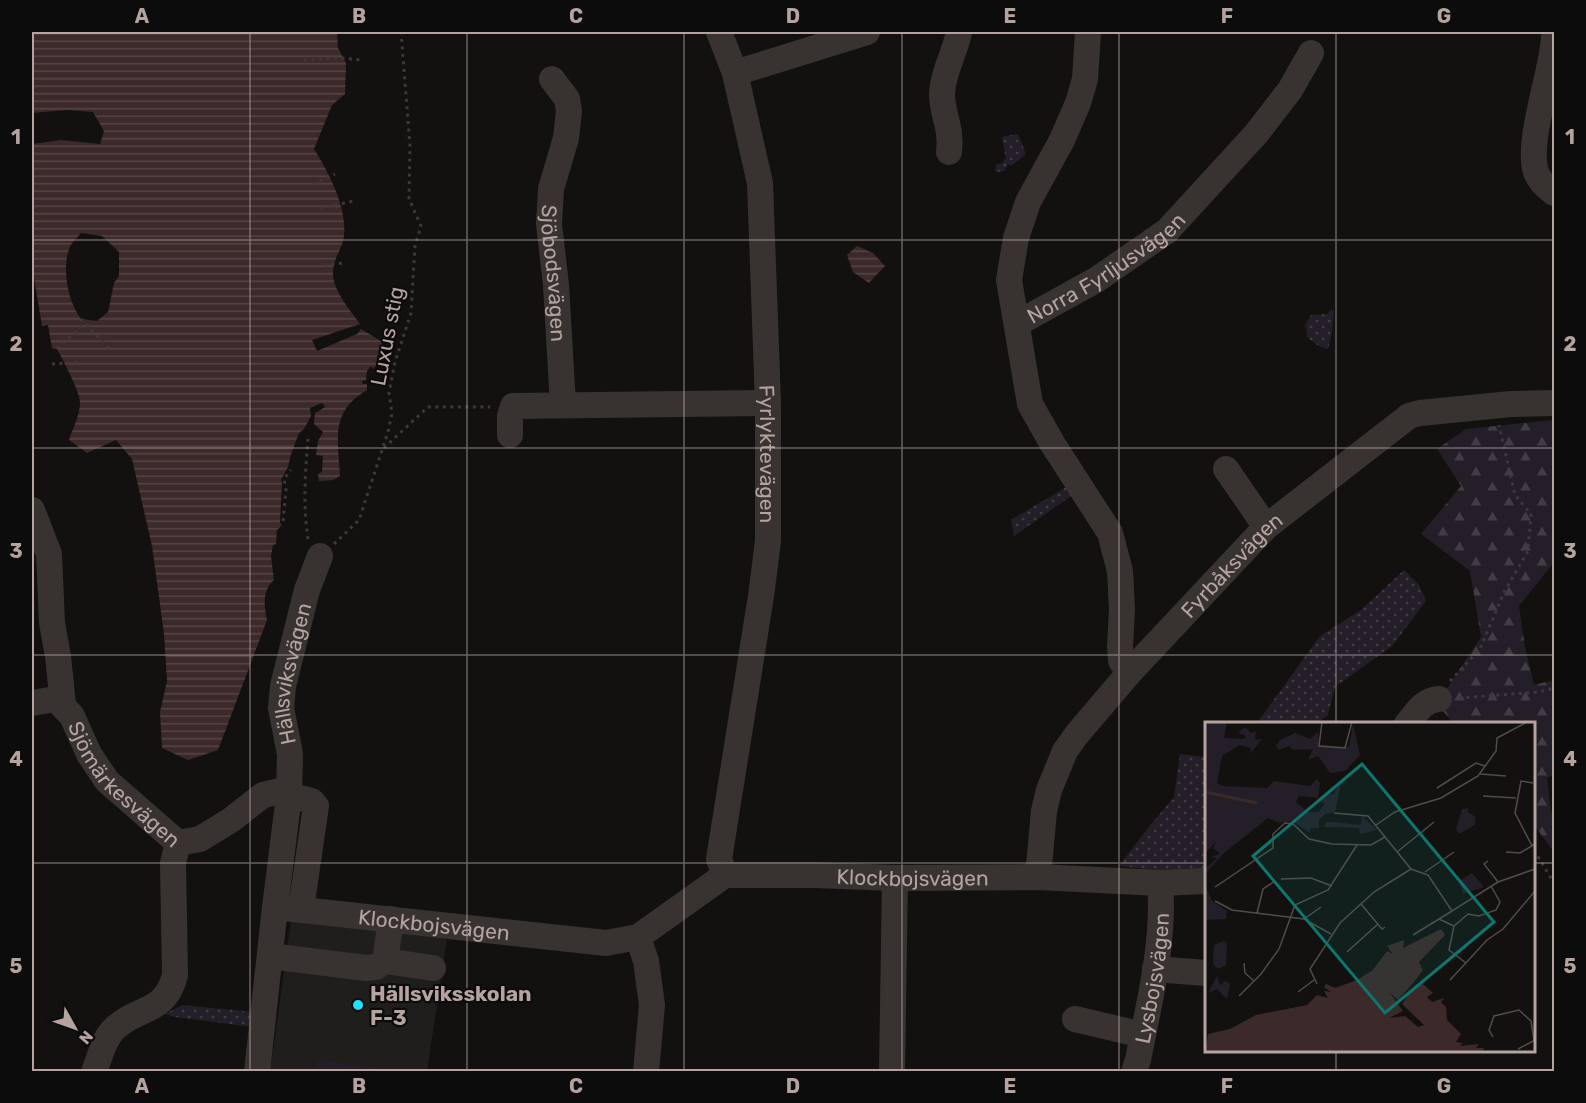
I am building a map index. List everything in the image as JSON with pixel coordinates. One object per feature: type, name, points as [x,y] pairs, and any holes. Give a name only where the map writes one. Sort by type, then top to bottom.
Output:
[{"type":"street","name":"Fyrlyktevägen","points":[[719,32],[735,73],[760,183],[768,403],[768,541],[719,859],[725,875]]},
{"type":"street","points":[[735,73],[867,32]]},
{"type":"street","points":[[949,152],[951,137],[942,96],[959,32]]},
{"type":"street","points":[[1017,322],[1009,280],[1016,238],[1028,202],[1062,140],[1078,103],[1085,79],[1088,32]]},
{"type":"street","points":[[1554,38],[1554,54],[1535,135],[1534,158],[1537,175],[1554,193]]},
{"type":"street","name":"Norra Fyrljusvägen","points":[[1130,672],[1121,662],[1120,571],[1110,533],[1052,443],[1030,404],[1017,322],[1096,280],[1167,231],[1256,134],[1290,90],[1311,53]]},
{"type":"street","name":"Sjöbodsvägen","points":[[552,80],[567,99],[569,111],[566,138],[551,189],[549,224],[556,285],[563,405]]},
{"type":"street","points":[[510,435],[510,416],[513,406],[768,403]]},
{"type":"street","name":"Fyrbåksvägen","points":[[1038,878],[1044,811],[1055,771],[1065,751],[1130,672],[1266,527],[1409,416],[1494,405],[1554,403]]},
{"type":"street","points":[[1226,469],[1266,527]]},
{"type":"street","points":[[32,510],[49,554],[52,623],[63,705]]},
{"type":"street","name":"Hällsviksvägen","points":[[257,1071],[289,792],[290,754],[281,708],[283,686],[307,590],[321,556]]},
{"type":"street","name":"Sjömärkesvägen","points":[[32,703],[56,699],[63,705],[72,716],[89,754],[107,781],[178,843],[200,839],[231,820],[263,795],[289,792]]},
{"type":"street","points":[[1408,722],[1422,705],[1429,700],[1439,699]]},
{"type":"street","points":[[275,907],[301,909],[315,806],[312,801],[289,792]]},
{"type":"street","points":[[94,1071],[107,1038],[113,1030],[119,1024],[164,999],[172,987],[175,975],[173,863],[178,843]]},
{"type":"street","name":"Klockbojsvägen","points":[[301,909],[606,943],[638,937],[725,875],[1038,878],[1160,883],[1205,881]]},
{"type":"street","points":[[892,1071],[895,878]]},
{"type":"street","name":"Lysbojsvägen","points":[[1134,1071],[1155,969],[1161,900],[1160,883]]},
{"type":"street","points":[[385,961],[391,919]]},
{"type":"street","points":[[638,937],[646,961],[652,1005],[646,1071]]},
{"type":"street","points":[[270,956],[366,968],[376,967],[385,961],[433,968]]},
{"type":"street","points":[[1155,969],[1205,973]]},
{"type":"street","points":[[1075,1019],[1143,1035]]},
{"type":"path","name":"Luxus stig","points":[[321,556],[359,520],[392,414],[389,393],[395,362],[411,313],[415,246],[421,226],[409,199],[410,146],[401,32]]},
{"type":"path","points":[[304,60],[342,58],[362,60]]},
{"type":"path","points":[[313,184],[334,174]]},
{"type":"path","points":[[320,207],[354,201]]},
{"type":"path","points":[[324,265],[344,263]]},
{"type":"path","points":[[57,348],[80,329],[81,319],[110,349]]},
{"type":"path","points":[[52,364],[78,362]]},
{"type":"path","points":[[1494,405],[1515,495],[1532,514],[1528,551],[1504,592],[1480,649],[1445,686],[1439,699],[1539,692],[1554,688]]},
{"type":"path","points":[[382,450],[428,407],[513,406]]},
{"type":"path","points":[[308,440],[304,489],[305,519],[308,540],[321,556]]},
{"type":"path","points":[[283,521],[286,490],[284,479],[291,470]]},
{"type":"path","points":[[1535,853],[1554,882]]},
{"type":"shaded area","points":[[32,32],[337,32],[338,48],[346,63],[345,94],[332,105],[314,149],[331,179],[343,214],[344,236],[333,267],[333,278],[342,299],[360,324],[312,340],[317,351],[357,334],[361,329],[381,341],[384,348],[377,356],[378,363],[373,369],[371,366],[367,371],[366,380],[362,381],[363,384],[367,384],[367,390],[355,398],[342,417],[338,438],[340,476],[333,480],[319,481],[318,474],[322,472],[323,456],[316,455],[318,441],[323,432],[314,424],[315,413],[325,407],[322,403],[310,408],[311,416],[299,433],[288,467],[281,480],[280,522],[282,525],[277,530],[276,544],[273,545],[271,556],[274,580],[266,593],[267,620],[218,750],[188,760],[162,748],[160,712],[167,681],[164,634],[152,546],[132,459],[116,440],[87,453],[69,440],[79,412],[79,397],[57,349],[52,348],[48,325],[42,326],[32,266],[32,144],[61,140],[100,144],[104,131],[93,112],[67,110],[32,113]],"holes":[[[81,233],[102,236],[119,252],[119,276],[114,283],[108,312],[97,321],[81,319],[73,304],[66,276],[69,249]]]},
{"type":"shaded area","points":[[857,246],[873,253],[885,266],[869,283],[853,272],[847,255]]},
{"type":"shaded area","name":"Hällsviksskolan F-3","points":[[291,921],[447,939],[427,1071],[270,1072]]},
{"type":"green space","points":[[1018,134],[1026,154],[1011,166],[1008,164],[1004,171],[997,172],[995,169],[997,163],[1001,164],[1006,158],[1002,137]]},
{"type":"green space","points":[[1330,310],[1334,310],[1328,349],[1319,346],[1307,337],[1306,326],[1304,326],[1311,315],[1328,314]]},
{"type":"green space","points":[[1554,420],[1554,562],[1519,606],[1534,685],[1554,680],[1554,775],[1547,778],[1551,812],[1554,814],[1554,852],[1535,826],[1535,722],[1452,722],[1437,704],[1481,637],[1470,571],[1421,534],[1461,486],[1437,449],[1466,429]]},
{"type":"green space","points":[[1068,486],[1074,494],[1014,536],[1011,520]]},
{"type":"green space","points":[[1404,570],[1419,585],[1426,601],[1392,646],[1335,687],[1328,715],[1318,722],[1258,722],[1320,636],[1361,610]]},
{"type":"green space","points":[[1180,754],[1205,757],[1205,871],[1183,873],[1119,866],[1148,828],[1174,797]]},
{"type":"green space","points":[[182,1005],[254,1012],[253,1027],[165,1014]]},
{"type":"green space","points":[[318,1060],[389,1070],[316,1071]]},
{"type":"place","name":"Hällsviksskolan F-3","points":[[358,1005]]}]
